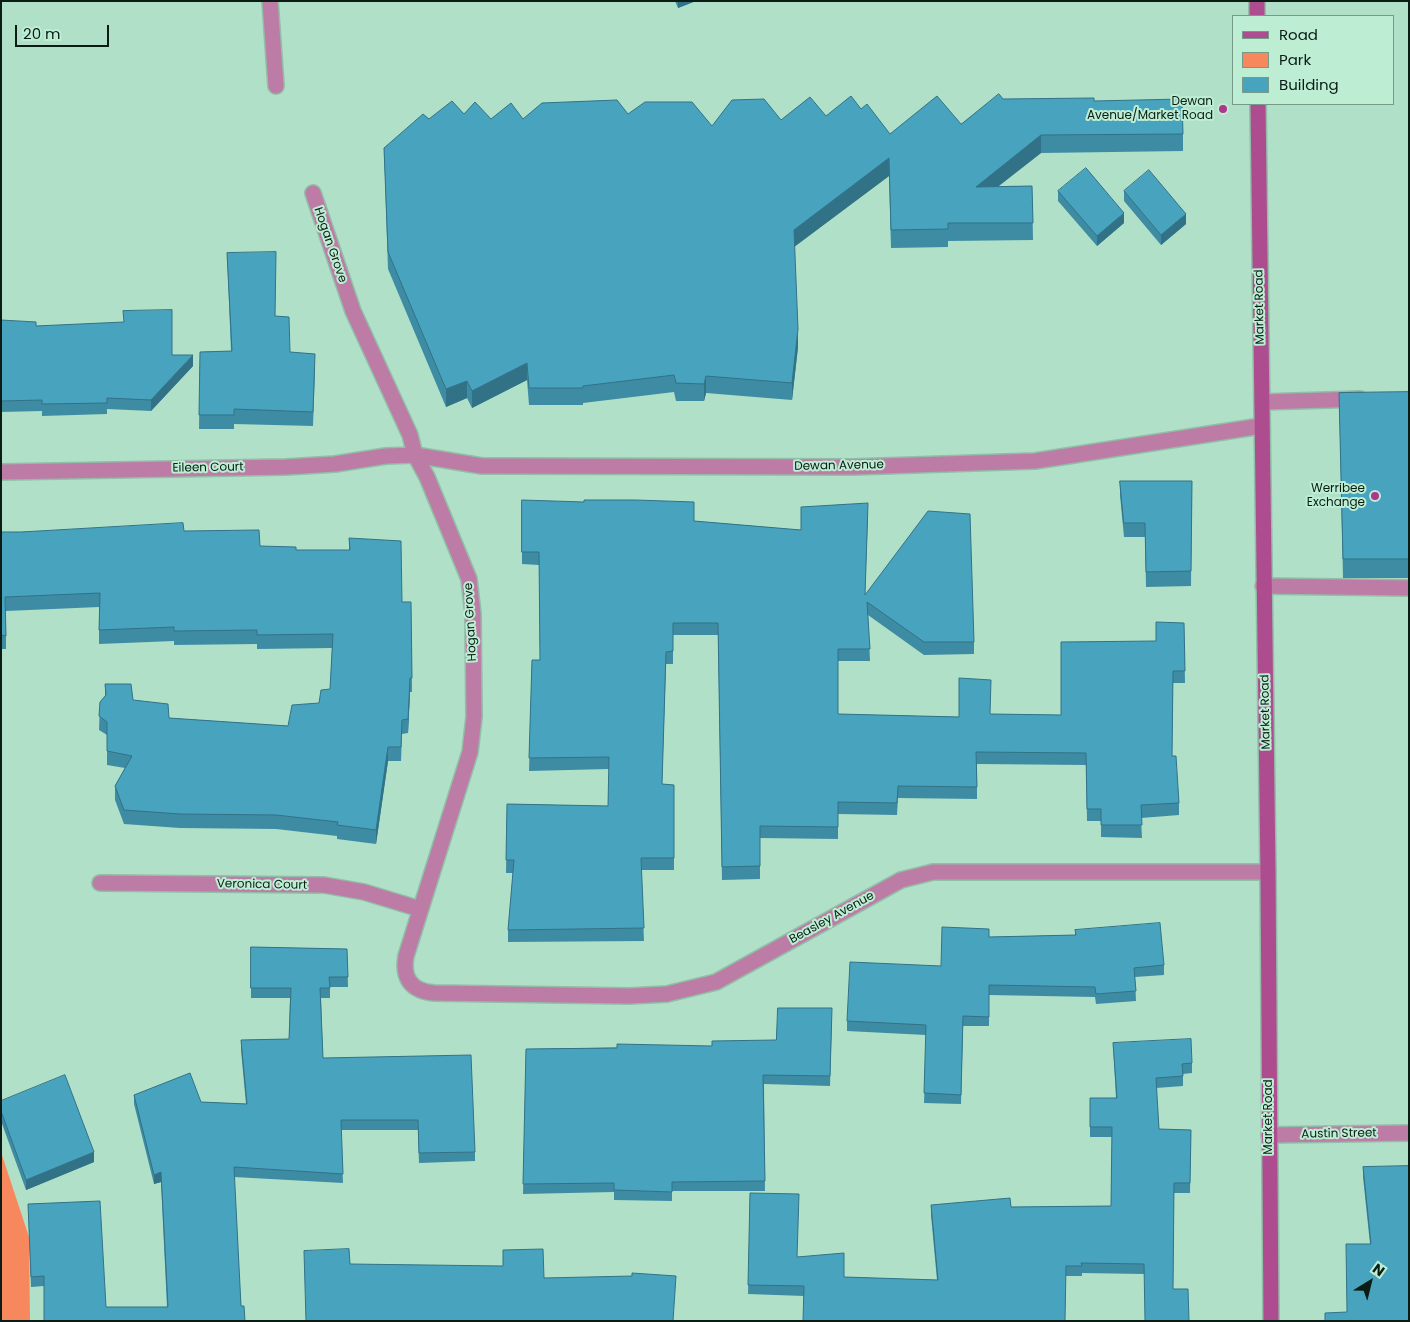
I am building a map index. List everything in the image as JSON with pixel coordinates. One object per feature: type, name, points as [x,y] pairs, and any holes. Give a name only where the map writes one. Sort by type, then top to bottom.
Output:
[{"type":"street","points":[[270,1],[276,86]]},
{"type":"street","points":[[1257,1],[1257,15]]},
{"type":"street","name":"Market Road","points":[[1258,105],[1268,872],[1271,1321]]},
{"type":"street","name":"Hogan Grove","points":[[312,194],[353,311],[410,435],[415,455],[427,477],[466,571],[472,595],[474,717],[470,752],[406,956],[404,968],[407,980]]},
{"type":"street","points":[[1262,402],[1371,399]]},
{"type":"street","name":"Dewan Avenue","points":[[415,455],[454,462],[498,466],[853,467],[1035,461],[1261,426]]},
{"type":"street","name":"Eileen Court","points":[[1,472],[286,467],[335,464],[386,456],[415,455]]},
{"type":"street","points":[[1263,586],[1409,588]]},
{"type":"street","name":"Beasley Avenue","points":[[407,980],[424,992],[434,993],[629,996],[667,994],[716,982],[868,897],[917,875],[933,872],[1268,872]]},
{"type":"street","name":"Veronica Court","points":[[100,883],[324,885],[364,892],[420,909]]},
{"type":"street","name":"Austin Street","points":[[1269,1135],[1409,1134]]},
{"type":"green space","points":[[1,1152],[29,1237],[30,1321],[1,1321]]},
{"type":"building","points":[[999,94],[1003,99],[1094,98],[1094,101],[1182,99],[1183,134],[1041,135],[976,187],[1032,186],[1033,223],[948,223],[948,229],[891,230],[889,158],[794,230],[798,329],[792,383],[706,376],[704,384],[676,383],[674,375],[583,386],[583,388],[529,388],[527,363],[472,391],[467,381],[446,389],[388,252],[384,148],[423,114],[429,119],[452,101],[464,114],[475,102],[491,119],[511,103],[523,119],[542,103],[617,100],[628,114],[645,102],[692,102],[712,126],[732,100],[764,99],[781,120],[810,97],[826,116],[851,96],[861,109],[867,104],[890,134],[937,96],[961,124]]},
{"type":"building","points":[[1086,168],[1124,213],[1097,236],[1058,191]]},
{"type":"building","points":[[1149,170],[1186,214],[1161,235],[1124,191]]},
{"type":"building","points":[[276,252],[275,316],[289,317],[290,352],[315,354],[313,412],[234,409],[234,415],[199,415],[200,352],[232,351],[227,253]]},
{"type":"building","points":[[172,310],[172,355],[193,355],[151,400],[107,398],[107,403],[42,404],[42,400],[1,401],[1,320],[36,322],[36,326],[124,322],[123,311]]},
{"type":"building","name":"Werribee Exchange","points":[[1409,392],[1409,559],[1343,559],[1339,393]]},
{"type":"building","points":[[1120,481],[1192,481],[1191,571],[1146,572],[1145,523],[1124,523]]},
{"type":"building","points":[[522,500],[694,502],[694,521],[801,530],[801,507],[868,503],[865,595],[928,511],[970,514],[974,642],[924,642],[867,602],[870,649],[838,649],[838,714],[959,717],[959,678],[991,680],[990,714],[1061,715],[1061,642],[1156,641],[1156,622],[1184,623],[1185,671],[1173,671],[1172,756],[1176,756],[1179,803],[1141,805],[1142,825],[1101,825],[1101,809],[1087,809],[1086,753],[976,752],[977,787],[898,786],[897,803],[838,802],[838,827],[760,826],[760,866],[722,867],[718,623],[673,623],[673,651],[666,652],[662,784],[674,785],[674,858],[641,858],[644,928],[508,930],[514,860],[506,860],[507,804],[608,806],[609,757],[529,758],[532,660],[540,660],[539,552],[522,552]]},
{"type":"building","points":[[183,523],[184,531],[259,530],[260,546],[296,547],[296,550],[350,550],[349,538],[401,541],[402,602],[411,602],[412,678],[410,678],[408,719],[402,720],[401,747],[388,747],[376,830],[337,825],[338,822],[276,815],[180,814],[124,810],[115,786],[132,756],[107,751],[107,722],[99,716],[100,702],[106,695],[105,684],[131,684],[133,700],[168,704],[169,718],[288,726],[292,705],[319,703],[321,690],[330,689],[333,634],[257,635],[257,630],[174,631],[174,627],[99,630],[100,593],[5,597],[6,636],[1,635],[1,532]]},
{"type":"building","points":[[1160,923],[1164,965],[1134,968],[1136,991],[1096,994],[1095,987],[989,985],[989,1017],[963,1016],[961,1095],[924,1093],[926,1025],[847,1021],[850,962],[941,966],[942,927],[989,929],[989,937],[1076,935],[1075,930]]},
{"type":"building","points":[[251,947],[347,949],[348,977],[329,977],[330,988],[320,988],[323,1058],[471,1055],[475,1152],[419,1153],[418,1120],[341,1120],[343,1174],[234,1167],[241,1306],[244,1306],[245,1321],[44,1321],[44,1276],[31,1277],[28,1204],[100,1201],[106,1307],[168,1307],[161,1172],[154,1175],[134,1095],[190,1073],[201,1102],[247,1104],[241,1040],[289,1039],[291,988],[251,988]]},
{"type":"building","points":[[778,1008],[832,1008],[830,1076],[763,1075],[765,1181],[672,1182],[672,1192],[614,1190],[614,1183],[523,1184],[526,1049],[617,1048],[617,1044],[712,1046],[712,1041],[776,1040]]},
{"type":"building","points":[[1191,1039],[1192,1063],[1182,1064],[1183,1076],[1156,1078],[1159,1129],[1191,1130],[1190,1183],[1174,1183],[1173,1289],[1188,1289],[1189,1321],[1145,1321],[1144,1264],[1081,1263],[1082,1266],[1066,1266],[1065,1321],[803,1321],[804,1286],[748,1285],[750,1193],[799,1194],[797,1257],[844,1253],[844,1277],[938,1280],[931,1205],[1010,1198],[1011,1207],[1111,1206],[1112,1127],[1090,1127],[1090,1098],[1117,1098],[1113,1043]]},
{"type":"building","points":[[65,1075],[94,1152],[26,1180],[1,1111],[1,1101]]},
{"type":"building","points":[[1409,1166],[1409,1321],[1325,1321],[1325,1313],[1347,1312],[1346,1244],[1371,1244],[1363,1167]]},
{"type":"building","points":[[349,1249],[350,1264],[503,1266],[503,1250],[543,1249],[544,1278],[632,1276],[632,1273],[676,1276],[673,1321],[306,1321],[304,1251]]},
{"type":"place","name":"Dewan Avenue/Market Road","points":[[1223,109]]},
{"type":"place","name":"Werribee Exchange","points":[[1375,496]]}]
